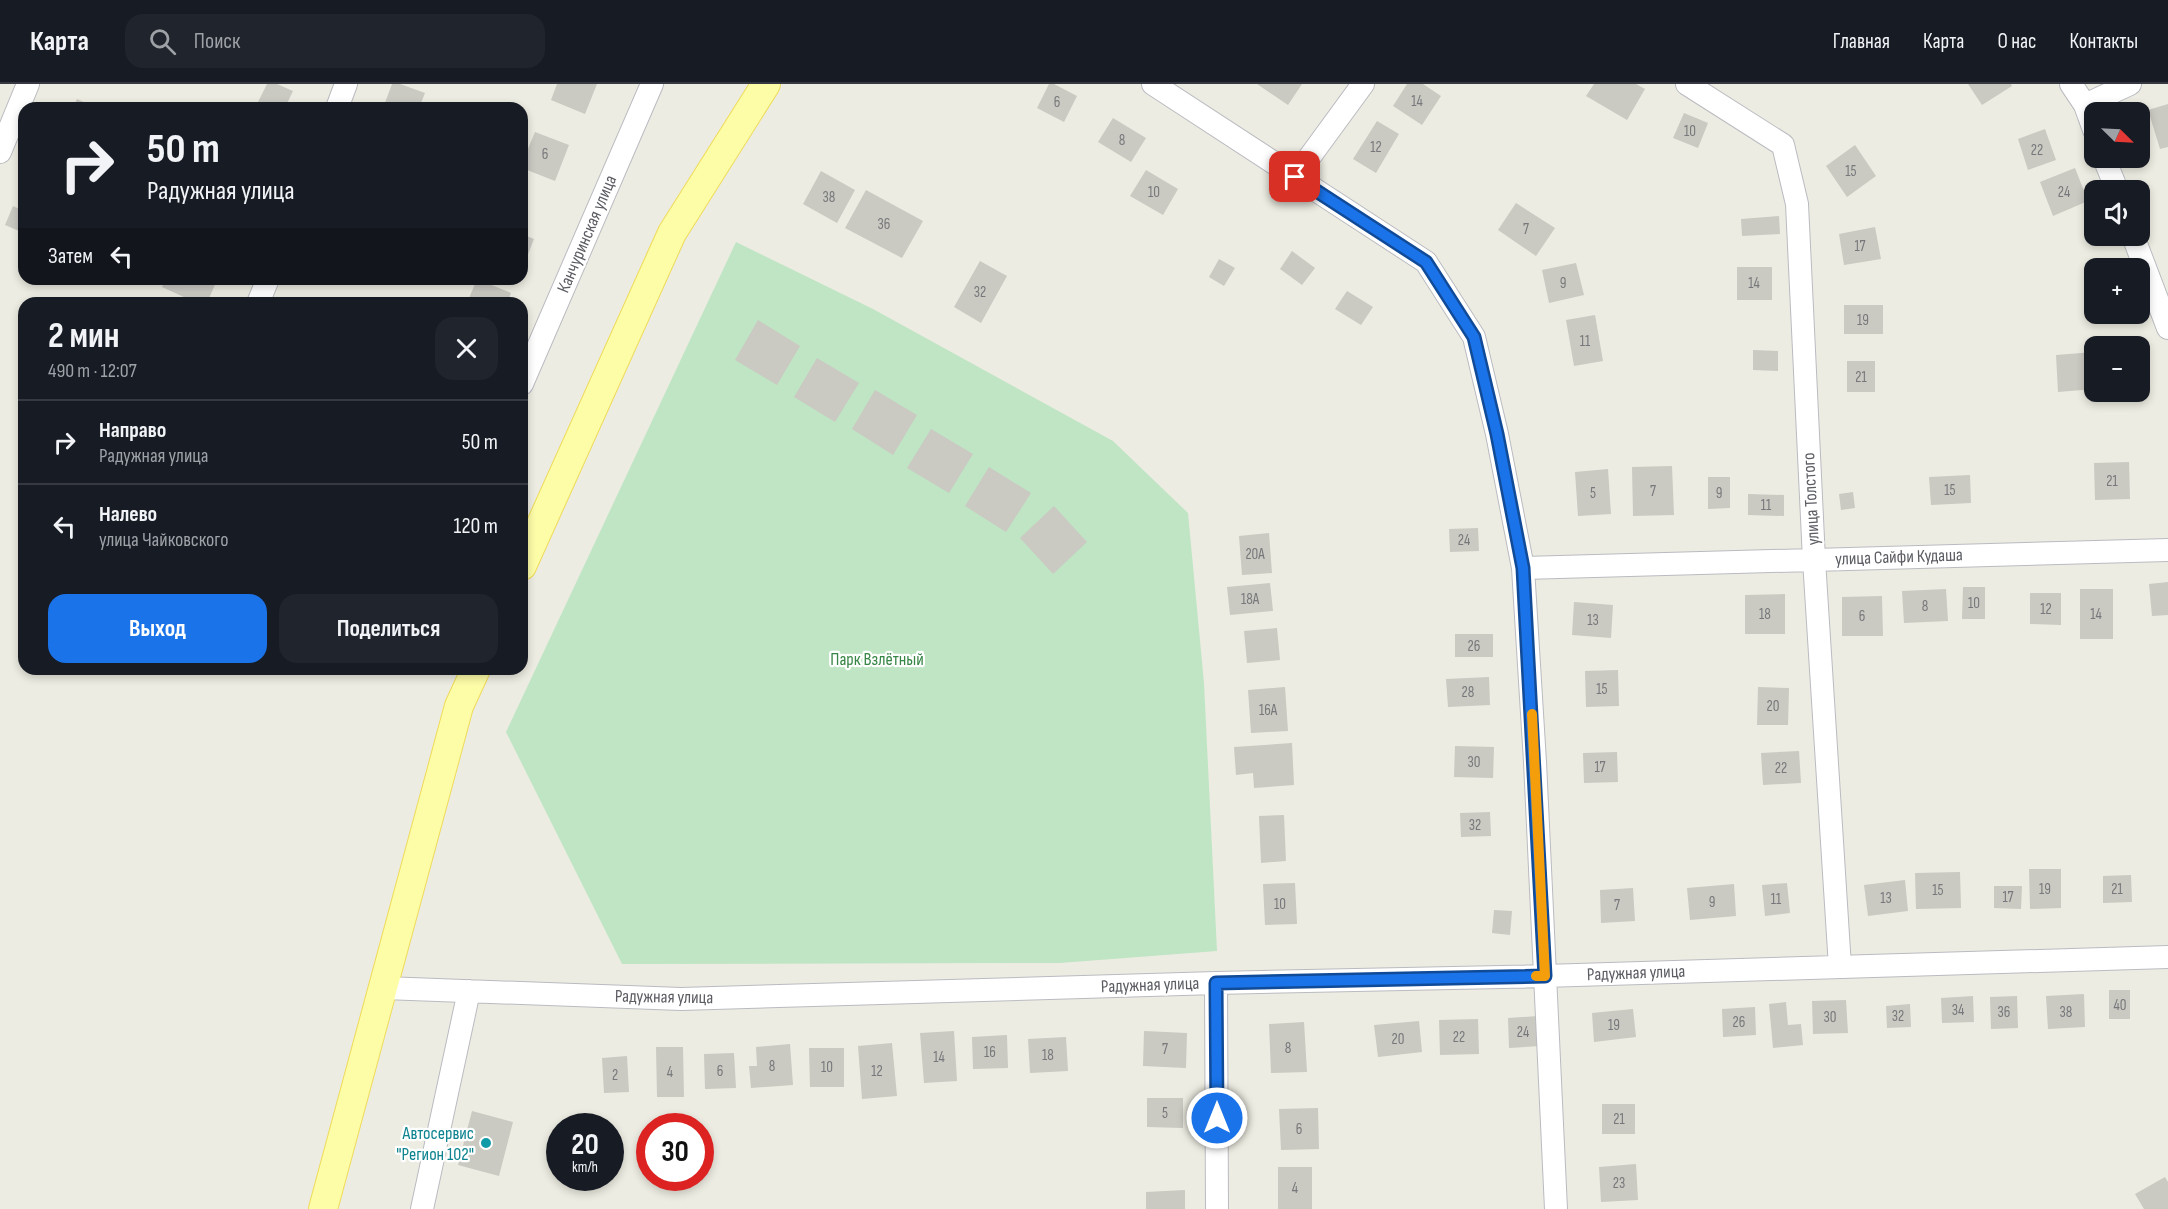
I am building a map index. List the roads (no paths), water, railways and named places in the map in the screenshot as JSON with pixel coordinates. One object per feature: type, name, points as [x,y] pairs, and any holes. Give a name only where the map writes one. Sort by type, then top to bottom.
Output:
[{"type":"main road","points":[[528,553],[672,233],[766,84]]},
{"type":"main road","points":[[323,1209],[459,706],[473,675]]},
{"type":"street","points":[[21,102],[28,84]]},
{"type":"street","points":[[339,102],[346,84]]},
{"type":"street","name":"Канчуринская улица","points":[[528,370],[652,84]]},
{"type":"street","points":[[1153,84],[1426,262],[1474,337],[1497,434],[1523,568],[1556,1209]]},
{"type":"street","points":[[1295,177],[1363,84]]},
{"type":"street","name":"улица Толстого","points":[[1687,84],[1783,145],[1797,204],[1814,560],[1840,967]]},
{"type":"street","points":[[2071,84],[2084,104]]},
{"type":"street","points":[[2091,102],[2130,84]]},
{"type":"street","points":[[0,152],[18,108]]},
{"type":"street","points":[[2137,246],[2168,328]]},
{"type":"street","name":"улица Сайфи Кудаша","points":[[1523,568],[2168,550]]},
{"type":"street","name":"Радужная улица","points":[[384,988],[681,999],[2168,957]]},
{"type":"street","points":[[1216,983],[1217,1209]]},
{"type":"street","points":[[422,1209],[469,991]]},
{"type":"place","name":"Автосервис \"Регион 102\"","points":[[486,1143]]},
{"type":"park label","name":"Парк Взлётный","points":[[877,659]]}]
